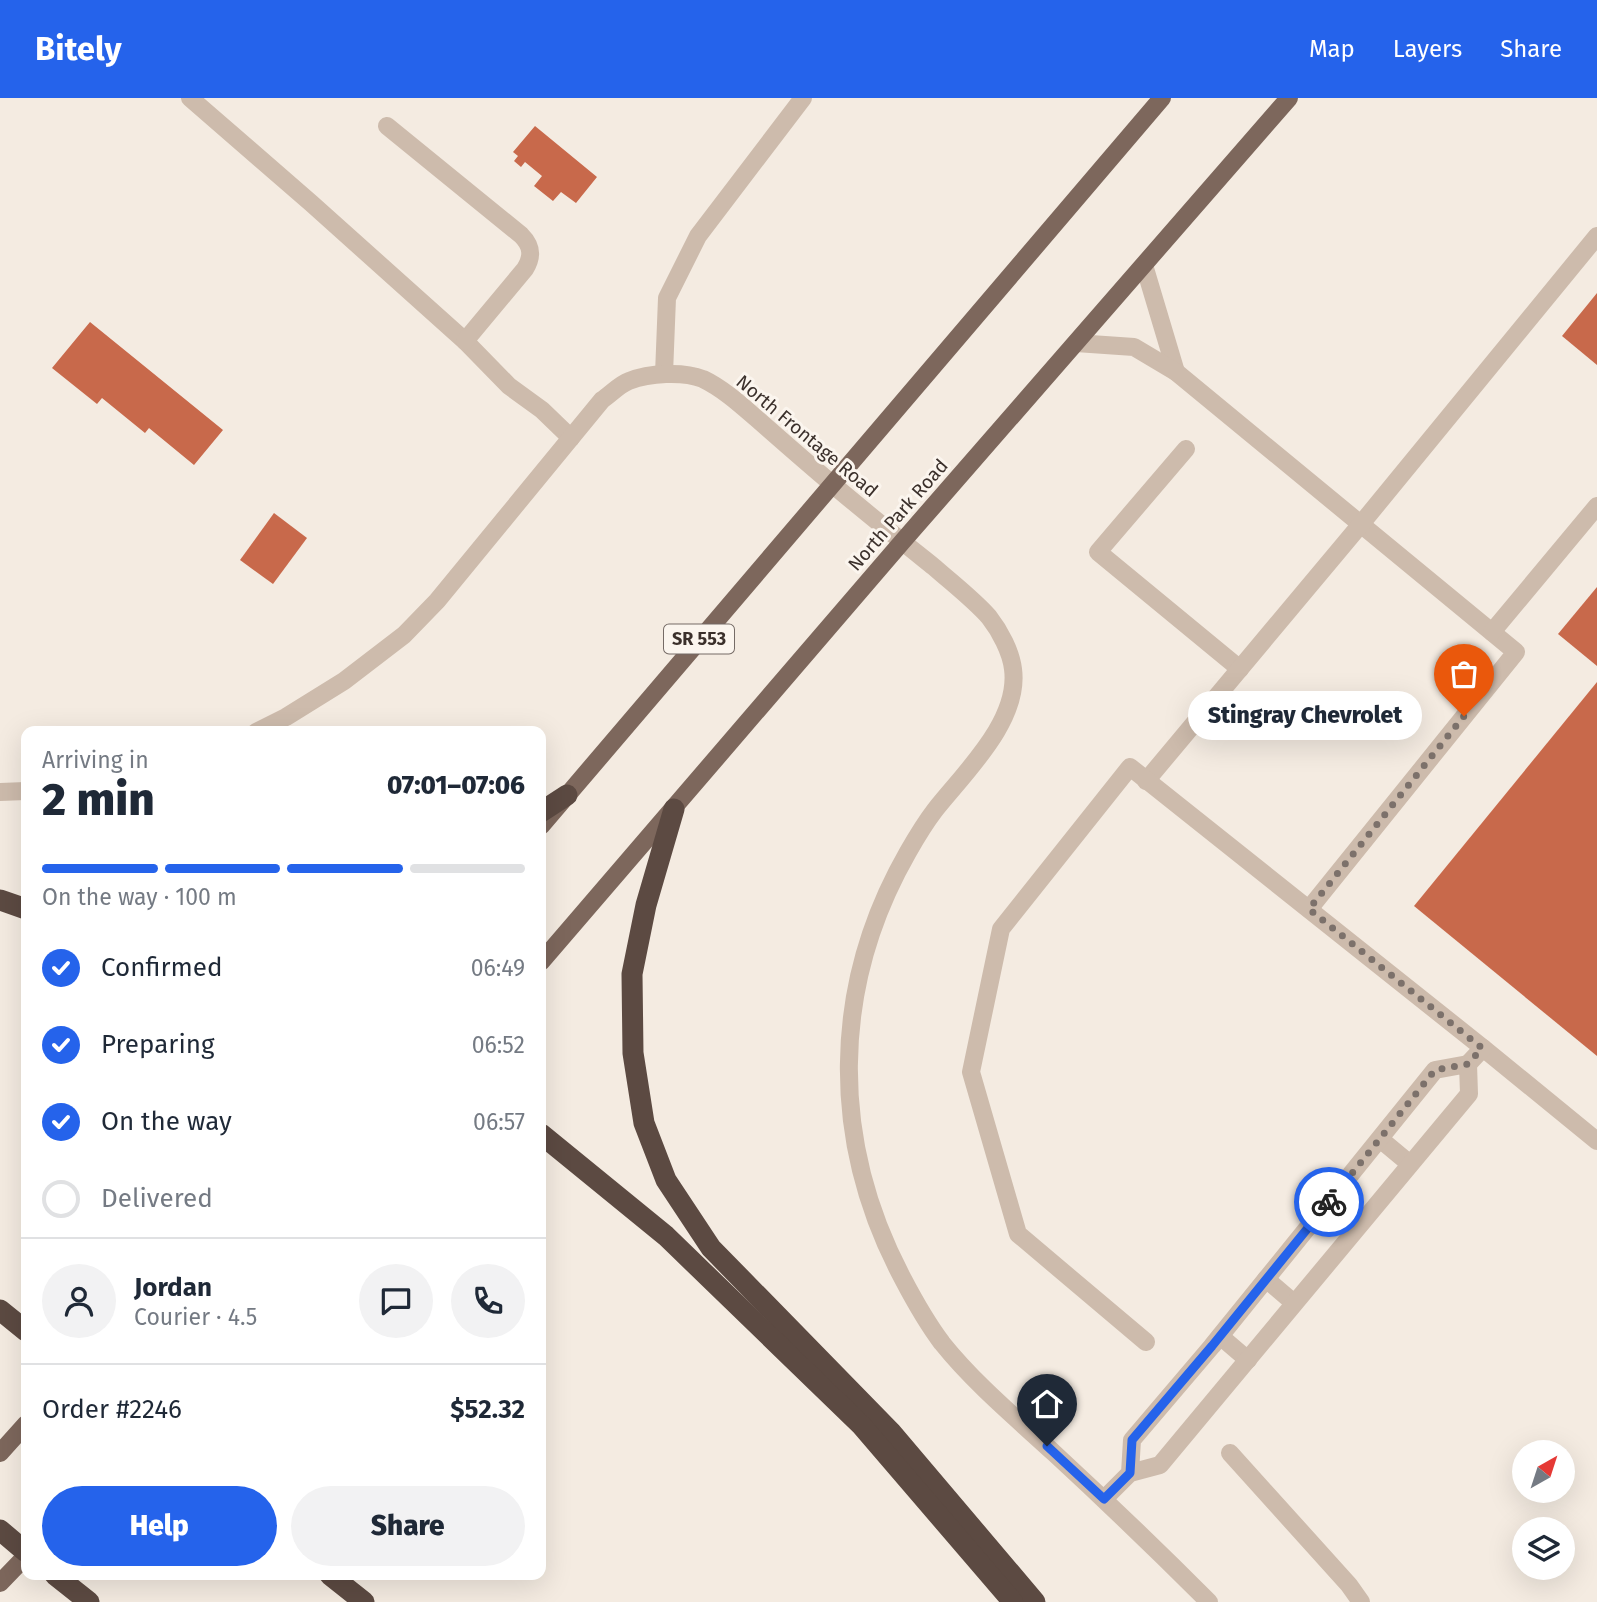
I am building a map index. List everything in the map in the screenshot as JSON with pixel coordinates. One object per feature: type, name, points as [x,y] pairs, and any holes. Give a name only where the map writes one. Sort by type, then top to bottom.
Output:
[{"type":"highway","points":[[546,809],[567,795]]},
{"type":"highway","points":[[674,809],[646,905],[632,974],[633,1054],[644,1123],[666,1180],[710,1248],[891,1432],[1035,1602]]},
{"type":"highway","points":[[0,900],[21,907]]},
{"type":"highway","points":[[546,1139],[666,1236],[861,1425],[1013,1602]]},
{"type":"highway","points":[[0,1310],[21,1327]]},
{"type":"highway","points":[[0,1530],[21,1549]]},
{"type":"highway","points":[[61,1580],[89,1602]]},
{"type":"highway","points":[[336,1580],[364,1602]]},
{"type":"main road","points":[[831,484],[1162,98]]},
{"type":"main road","name":"North Park Road","points":[[546,956],[1289,98]]},
{"type":"main road","name":"SR 553","points":[[546,820],[831,484]]},
{"type":"main road","points":[[0,1453],[21,1430]]},
{"type":"main road","points":[[0,1583],[21,1560]]},
{"type":"street","points":[[190,98],[465,341],[509,386],[542,410],[571,438]]},
{"type":"street","points":[[664,374],[667,298],[698,236],[803,98]]},
{"type":"street","points":[[387,126],[521,235],[531,251],[530,261],[525,269],[465,341]]},
{"type":"street","points":[[1146,781],[1597,236]]},
{"type":"street","points":[[1144,265],[1176,372]]},
{"type":"street","points":[[1076,343],[1134,347],[1176,372],[1516,652],[1309,909]]},
{"type":"street","name":"North Frontage Road","points":[[268,726],[344,681],[404,635],[437,601],[603,400],[628,381],[664,374],[700,378],[732,397],[831,484],[957,586],[988,617],[1005,643],[1014,670],[1011,702],[998,731],[931,816],[913,845],[886,896],[867,943],[854,1002],[848,1059],[849,1104],[867,1199],[884,1243],[911,1294],[942,1342],[990,1394],[1104,1499],[1209,1602]]},
{"type":"street","points":[[1186,449],[1098,552],[1240,669]]},
{"type":"street","points":[[1492,632],[1597,506]]},
{"type":"street","points":[[1146,1342],[1018,1234],[971,1072],[1000,929],[1130,767],[1597,1141]]},
{"type":"street","points":[[0,792],[21,791]]},
{"type":"street","points":[[1130,1473],[1132,1440],[1220,1336],[1435,1070],[1468,1064],[1482,1048]]},
{"type":"street","points":[[1104,1499],[1130,1473],[1160,1465],[1248,1360],[1469,1094],[1468,1064]]},
{"type":"street","points":[[1380,1139],[1410,1164]]},
{"type":"street","points":[[1266,1279],[1294,1303]]},
{"type":"street","points":[[1220,1336],[1248,1360]]},
{"type":"street","points":[[1230,1453],[1349,1585],[1361,1602]]},
{"type":"building","points":[[535,126],[597,177],[576,203],[561,192],[553,201],[534,186],[542,176],[525,162],[521,167],[514,161],[518,156],[513,152]]},
{"type":"building","points":[[1597,293],[1597,365],[1562,336]]},
{"type":"building","points":[[90,322],[223,430],[194,465],[149,428],[145,433],[102,398],[97,404],[52,368]]},
{"type":"building","points":[[274,513],[307,538],[273,584],[240,560]]},
{"type":"building","points":[[1597,587],[1597,666],[1558,634]]},
{"type":"building","points":[[1597,682],[1597,1056],[1414,906]]},
{"type":"way so far","points":[[1329,1202],[1435,1070],[1468,1064],[1482,1048],[1309,909],[1464,716]]},
{"type":"place","name":"Stingray Chevrolet","points":[[1464,716]]},
{"type":"route","points":[[1047,1446],[1104,1499],[1130,1473],[1132,1440],[1329,1202]]}]
